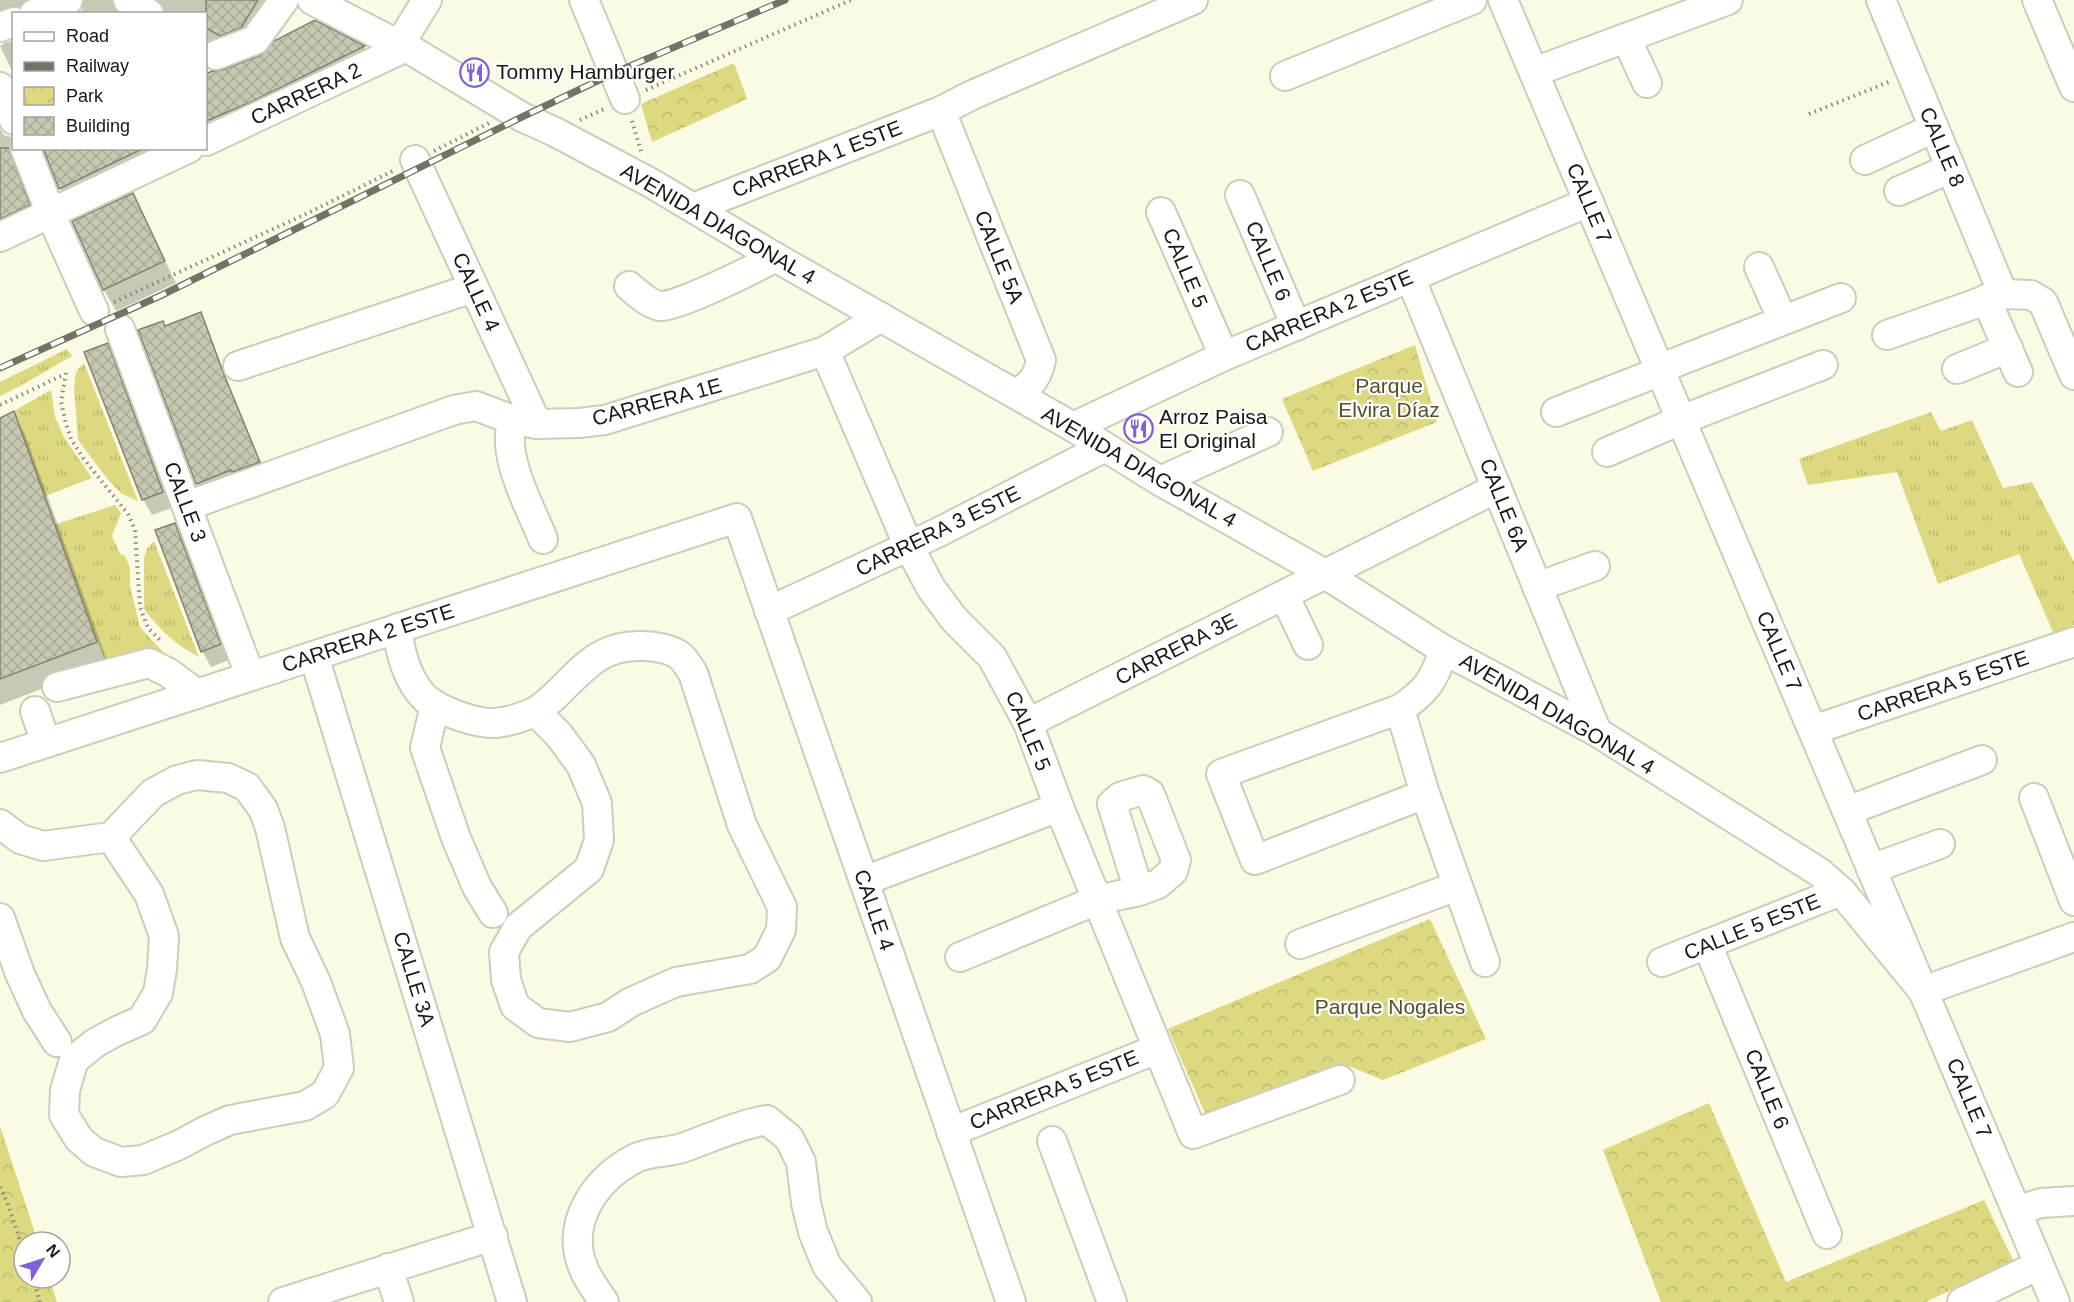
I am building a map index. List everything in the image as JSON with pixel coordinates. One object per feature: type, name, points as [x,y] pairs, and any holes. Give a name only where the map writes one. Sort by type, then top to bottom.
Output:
[{"type":"street","points":[[39,12],[68,0]]},
{"type":"street","points":[[128,0],[146,12]]},
{"type":"street","points":[[216,55],[255,40],[284,0]]},
{"type":"street","name":"AVENIDA DIAGONAL 4","points":[[312,0],[403,46],[513,111],[651,183],[775,257],[1016,394],[1160,481],[1325,574],[1444,650],[1597,732],[1819,872],[1841,891],[1923,991]]},
{"type":"street","points":[[403,46],[427,0]]},
{"type":"street","points":[[584,0],[625,99]]},
{"type":"street","name":"CARRERA 1 ESTE","points":[[693,208],[941,111],[972,95],[1193,0]]},
{"type":"street","points":[[1285,76],[1472,0]]},
{"type":"street","points":[[1534,72],[1728,0]]},
{"type":"street","name":"CALLE 8","points":[[1881,0],[1951,168],[2013,360],[1957,369]]},
{"type":"street","points":[[2037,0],[2074,87]]},
{"type":"street","name":"CALLE 7","points":[[1512,3],[1534,72],[2055,1302]]},
{"type":"street","points":[[1626,38],[1647,83]]},
{"type":"street","name":"CARRERA 2","points":[[207,141],[403,46]]},
{"type":"street","points":[[0,87],[12,115]]},
{"type":"street","name":"CALLE 5A","points":[[941,111],[1041,360],[1039,374],[1016,394]]},
{"type":"street","points":[[1864,160],[1934,128]]},
{"type":"street","points":[[26,150],[94,311]]},
{"type":"street","points":[[0,237],[185,150]]},
{"type":"street","name":"CALLE 4","points":[[415,160],[473,288],[525,422]]},
{"type":"street","points":[[1899,191],[1951,168]]},
{"type":"street","name":"CALLE 6","points":[[1240,195],[1296,327]]},
{"type":"street","name":"CARRERA 2 ESTE","points":[[1072,427],[1224,356],[1588,201]]},
{"type":"street","name":"CALLE 5","points":[[1161,212],[1224,356]]},
{"type":"street","points":[[629,286],[658,306],[664,306],[691,297],[775,257]]},
{"type":"street","points":[[1556,412],[1657,362],[1676,346],[1783,304],[1759,267]]},
{"type":"street","name":"CALLE 6A","points":[[1410,277],[1597,732]]},
{"type":"street","points":[[238,366],[473,288]]},
{"type":"street","points":[[1887,335],[1994,296],[2031,295],[2043,302],[2074,375]]},
{"type":"street","points":[[1657,362],[1674,363],[1841,298]]},
{"type":"street","name":"CARRERA 1E","points":[[187,506],[454,410],[476,406],[525,422],[579,423],[605,420],[825,351],[881,317]]},
{"type":"street","name":"CALLE 3","points":[[120,329],[250,675]]},
{"type":"street","name":"CALLE 5","points":[[825,351],[909,547],[931,588],[954,619],[992,657],[1028,723],[1059,807],[1193,1134],[1340,1080]]},
{"type":"street","points":[[1607,452],[1681,420],[1823,365]]},
{"type":"street","points":[[525,422],[510,429],[511,459],[543,538]]},
{"type":"street","points":[[1160,481],[1268,432]]},
{"type":"street","name":"CARRERA 3 ESTE","points":[[769,611],[909,547],[1105,447]]},
{"type":"street","name":"CARRERA 3E","points":[[1028,723],[1497,488]]},
{"type":"street","name":"CARRERA 2 ESTE","points":[[0,758],[737,518]]},
{"type":"street","name":"CALLE 4","points":[[737,518],[1011,1302]]},
{"type":"street","points":[[1537,587],[1595,566]]},
{"type":"street","points":[[1284,595],[1308,645]]},
{"type":"street","points":[[398,628],[399,641],[411,680],[426,699],[441,710],[494,723],[520,717],[546,705],[585,666],[605,651],[627,645],[654,646],[680,656],[693,673],[742,825],[782,907],[781,930],[767,958],[750,969],[676,982],[631,1002],[608,1017],[570,1027],[538,1023],[515,1006],[506,980],[504,952],[518,927],[589,869],[599,840],[597,803],[581,765],[559,735],[536,711]]},
{"type":"street","name":"CARRERA 5 ESTE","points":[[1813,730],[2074,642]]},
{"type":"street","points":[[1425,794],[1256,860],[1221,774],[1400,709],[1416,698],[1435,676],[1444,650]]},
{"type":"street","name":"CALLE 3A","points":[[314,656],[512,1302]]},
{"type":"street","points":[[57,687],[149,663],[184,682],[197,694]]},
{"type":"street","points":[[435,705],[425,748],[464,858],[477,887],[493,913]]},
{"type":"street","points":[[1400,709],[1425,794],[1485,962]]},
{"type":"street","points":[[35,711],[46,743]]},
{"type":"street","points":[[1847,811],[1982,760]]},
{"type":"street","points":[[0,824],[20,839],[43,846],[111,837],[153,793],[177,780],[197,775],[228,778],[247,788],[263,809],[267,819],[295,938],[316,982],[335,1034],[339,1068],[325,1095],[304,1106],[230,1120],[144,1160],[121,1162],[94,1152],[80,1139],[64,1115],[65,1090],[74,1060],[95,1043],[117,1030],[142,1020],[158,993],[162,969],[164,936],[149,894],[111,837]]},
{"type":"street","points":[[2034,798],[2074,901]]},
{"type":"street","points":[[864,881],[1059,807]]},
{"type":"street","points":[[1819,872],[1854,875],[1870,865],[1940,844]]},
{"type":"street","points":[[1300,944],[1457,886]]},
{"type":"street","points":[[960,957],[1097,900],[1139,891]]},
{"type":"street","name":"CALLE 5 ESTE","points":[[1662,962],[1841,891]]},
{"type":"street","points":[[0,918],[20,974],[37,1011],[57,1042]]},
{"type":"street","points":[[1923,991],[2074,937]]},
{"type":"street","name":"CALLE 6","points":[[1707,944],[1827,1234]]},
{"type":"street","name":"CARRERA 5 ESTE","points":[[951,1132],[1157,1049]]},
{"type":"street","points":[[604,1302],[582,1266],[578,1238],[583,1210],[600,1184],[638,1157],[683,1148],[746,1124],[767,1120],[789,1138],[801,1162],[806,1203],[813,1232],[827,1266],[857,1302]]},
{"type":"street","points":[[1052,1141],[1112,1302]]},
{"type":"street","points":[[2016,1211],[2041,1203],[2074,1201]]},
{"type":"street","points":[[283,1302],[493,1236]]},
{"type":"street","points":[[1962,1302],[2039,1265]]},
{"type":"street","points":[[388,1268],[399,1302]]},
{"type":"path","points":[[581,119],[851,0]]},
{"type":"path","points":[[1809,114],[1911,73]]},
{"type":"path","points":[[625,99],[651,183]]},
{"type":"path","points":[[94,311],[295,219],[513,111]]},
{"type":"path","points":[[0,405],[66,373],[61,402],[68,432],[83,458],[128,514],[135,530],[140,607],[148,628],[164,644]]},
{"type":"path","points":[[0,1187],[17,1230]]},
{"type":"green space","points":[[734,63],[747,99],[652,142],[641,104]]},
{"type":"green space","name":"Parque Elvira Díaz","points":[[1415,345],[1437,422],[1313,471],[1282,399]]},
{"type":"green space","points":[[67,349],[72,356],[0,396],[0,382]]},
{"type":"green space","points":[[84,363],[138,501],[122,494],[109,481],[78,440],[74,387],[76,372]]},
{"type":"green space","points":[[51,390],[55,417],[65,439],[92,478],[43,497],[14,411]]},
{"type":"green space","points":[[1931,412],[1941,431],[1972,420],[2003,488],[2032,482],[2074,562],[2074,625],[2054,634],[2019,554],[1938,584],[1897,472],[1808,485],[1799,459]]},
{"type":"green space","points":[[115,505],[121,513],[112,536],[120,554],[125,556],[130,568],[130,586],[140,627],[173,663],[134,650],[105,661],[53,525]]},
{"type":"green space","points":[[154,541],[199,657],[183,648],[169,636],[144,609],[144,558],[147,549]]},
{"type":"green space","name":"Parque Nogales","points":[[1430,919],[1486,1039],[1383,1080],[1349,1066],[1209,1122],[1168,1029]]},
{"type":"green space","points":[[1709,1103],[1786,1282],[1984,1200],[2014,1262],[1925,1302],[1661,1302],[1603,1150]]},
{"type":"green space","points":[[0,1126],[34,1230],[12,1230],[12,1290],[53,1290],[57,1302],[0,1302]]},
{"type":"building","points":[[206,0],[258,0],[241,28],[220,36],[207,29]]},
{"type":"building","points":[[315,20],[365,46],[249,103],[207,121],[207,74],[261,55],[274,41]]},
{"type":"building","points":[[0,148],[9,148],[30,205],[0,219]]},
{"type":"building","points":[[44,150],[140,150],[59,189]]},
{"type":"building","points":[[133,193],[165,261],[103,290],[72,221]]},
{"type":"building","points":[[201,312],[260,462],[232,472],[231,470],[196,484],[138,330],[163,321],[165,326]]},
{"type":"building","points":[[108,343],[163,492],[142,500],[84,352]]},
{"type":"building","points":[[14,411],[97,642],[0,679],[0,418]]},
{"type":"building","points":[[175,523],[221,644],[201,652],[155,530]]},
{"type":"railway","points":[[0,368],[160,296],[616,72],[785,0]]},
{"type":"place","name":"Tommy Hamburger","points":[[475,72]]},
{"type":"place","name":"Arroz Paisa El Original","points":[[1138,429]]}]
